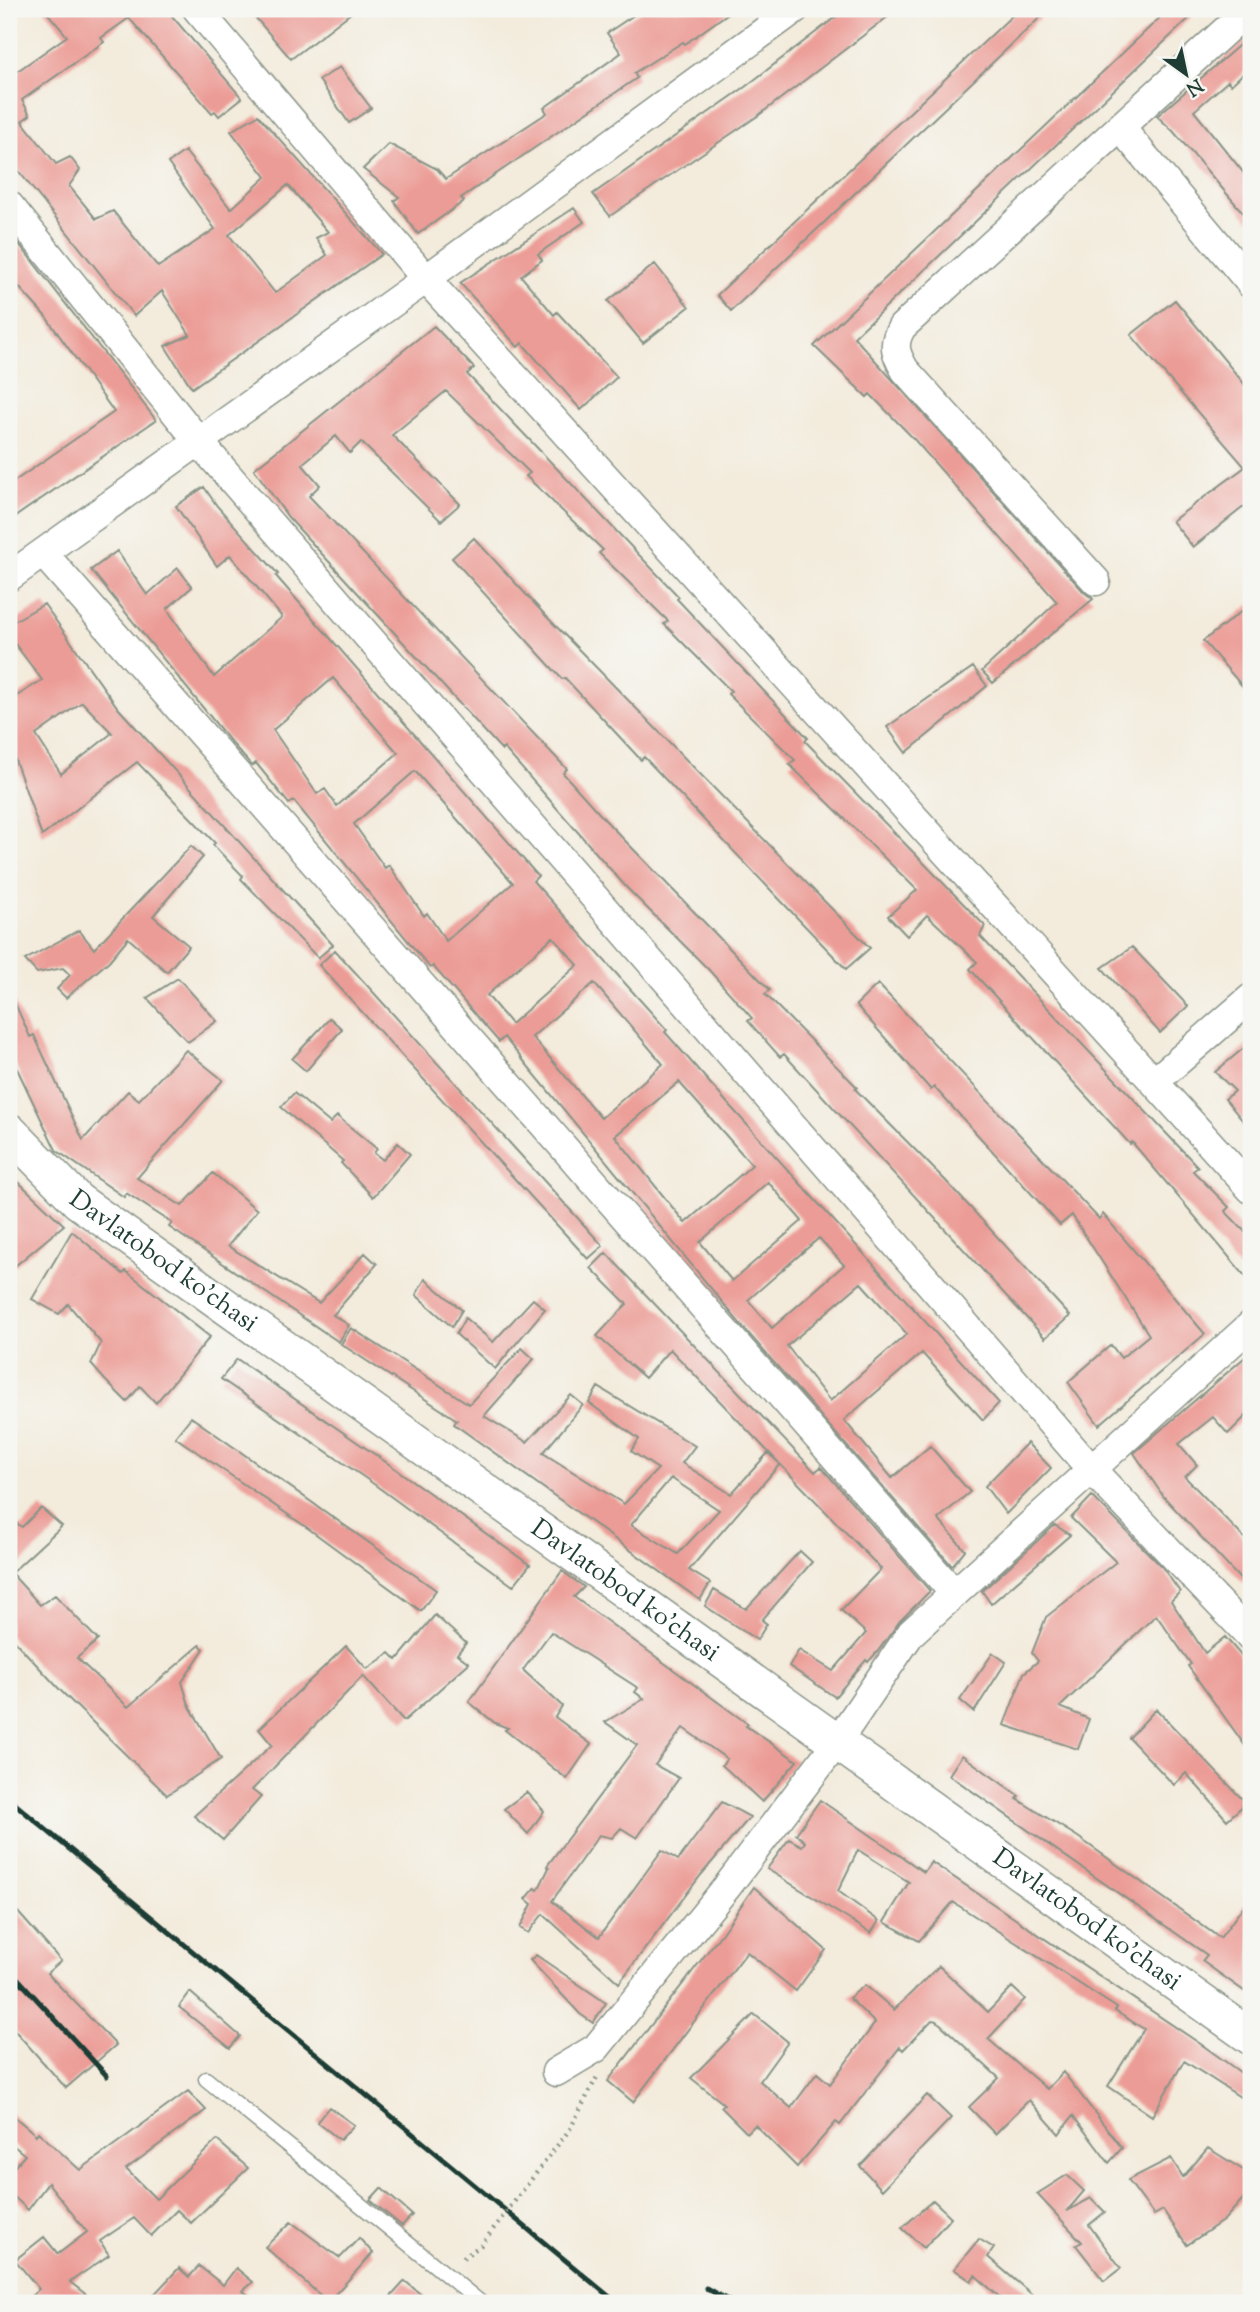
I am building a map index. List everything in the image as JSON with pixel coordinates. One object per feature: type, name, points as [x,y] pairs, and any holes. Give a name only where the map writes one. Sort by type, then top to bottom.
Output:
[{"type":"street","points":[[197,9],[426,279],[1251,1189]]},
{"type":"street","points":[[9,577],[426,279],[795,9]]},
{"type":"street","points":[[1096,581],[905,370],[895,354],[894,340],[902,327],[1249,9]]},
{"type":"street","points":[[1120,127],[1251,284]]},
{"type":"street","points":[[9,205],[199,442],[1090,1468],[1251,1637]]},
{"type":"street","points":[[43,553],[954,1593]]},
{"type":"street","points":[[1154,1082],[1251,998]]},
{"type":"street","name":"Davlatobod ko'chasi","points":[[9,1131],[78,1201],[1251,2037]]},
{"type":"street","points":[[556,2072],[596,2048],[726,1888],[836,1742],[911,1633],[1090,1468],[1251,1325]]},
{"type":"lane","points":[[206,2079],[481,2303]]},
{"type":"path","points":[[463,2258],[481,2245],[570,2129],[598,2075]]},
{"type":"building","points":[[44,9],[166,9],[242,98],[219,116],[215,111],[212,113],[129,18],[101,38],[104,42],[22,100],[30,115],[22,121],[56,164],[70,157],[80,170],[69,186],[96,219],[113,211],[158,267],[215,229],[168,163],[185,151],[231,209],[266,177],[231,131],[258,115],[382,254],[192,388],[165,346],[190,335],[162,291],[134,316],[9,159],[9,77],[67,36]],"holes":[[[288,185],[328,232],[316,238],[327,255],[275,293],[229,235]]]},
{"type":"building","points":[[248,9],[356,9],[291,59]]},
{"type":"building","points":[[643,9],[734,9],[685,44],[683,42],[634,73],[637,78],[461,198],[464,201],[418,234],[394,201],[399,197],[363,169],[389,144],[437,169],[446,179],[547,113],[544,108],[621,53],[607,33]]},
{"type":"building","points":[[846,9],[898,9],[759,115],[610,216],[593,194],[745,87]]},
{"type":"building","points":[[1019,9],[1049,9],[731,311],[717,295]]},
{"type":"building","points":[[1169,9],[1199,9],[854,337],[1093,599],[993,683],[982,671],[1057,602],[913,438],[870,394],[867,397],[814,346]]},
{"type":"building","points":[[1251,35],[1251,66],[1231,85],[1228,81],[1194,111],[1251,182],[1251,222],[1157,116]]},
{"type":"building","points":[[340,67],[371,108],[349,123],[319,80]]},
{"type":"building","points":[[574,208],[584,222],[538,254],[542,260],[521,276],[554,315],[557,312],[617,377],[581,410],[522,343],[518,347],[460,283]]},
{"type":"building","points":[[9,231],[156,420],[9,521],[9,485],[114,412],[46,317],[9,276]]},
{"type":"building","points":[[655,264],[689,307],[643,343],[608,301]]},
{"type":"building","points":[[1175,300],[1251,392],[1251,501],[1193,547],[1172,521],[1245,467],[1131,335]]},
{"type":"building","points":[[434,326],[474,368],[467,374],[679,597],[677,599],[808,738],[805,741],[985,926],[980,936],[1198,1167],[1193,1171],[1229,1207],[1225,1211],[1251,1238],[1251,1283],[1132,1142],[1130,1144],[970,969],[977,962],[927,915],[907,936],[888,916],[917,890],[789,764],[795,760],[728,694],[731,691],[664,624],[668,621],[599,553],[603,550],[526,476],[530,473],[446,391],[392,435],[460,504],[441,521],[361,442],[350,453],[336,436],[302,464],[320,485],[309,496],[567,769],[563,773],[605,820],[770,990],[765,994],[857,1087],[855,1089],[945,1180],[1070,1316],[1045,1338],[784,1054],[780,1057],[748,1021],[752,1018],[708,969],[626,887],[504,748],[502,750],[288,517],[254,469]]},
{"type":"building","points":[[204,487],[217,506],[278,574],[276,576],[538,876],[533,881],[667,1030],[665,1032],[730,1106],[999,1403],[983,1420],[922,1353],[844,1420],[892,1478],[930,1446],[970,1492],[938,1519],[965,1550],[952,1566],[742,1326],[504,1037],[499,1042],[433,966],[430,968],[294,801],[289,804],[256,763],[252,766],[230,741],[91,570],[117,551],[147,595],[178,568],[192,587],[167,609],[214,677],[282,617],[230,555],[217,566],[176,506]],"holes":[[[333,678],[398,753],[337,806],[325,789],[317,794],[273,730]],[[415,771],[513,883],[446,941],[427,913],[424,916],[389,865],[385,868],[354,824]],[[553,937],[578,965],[511,1024],[487,995]],[[594,983],[663,1064],[601,1118],[532,1037]],[[679,1082],[752,1165],[685,1223],[615,1136]],[[768,1182],[802,1221],[732,1281],[700,1242]],[[819,1238],[844,1265],[772,1328],[748,1300]],[[861,1283],[907,1334],[830,1401],[787,1346]]]},
{"type":"building","points":[[474,538],[546,616],[870,948],[846,969],[644,757],[641,760],[565,678],[562,679],[452,558]]},
{"type":"building","points":[[44,604],[118,708],[333,945],[318,958],[241,879],[243,876],[213,845],[215,843],[137,762],[42,836],[9,743],[9,701],[42,680],[9,636],[9,624]],"holes":[[[82,702],[112,733],[61,774],[36,735]]]},
{"type":"building","points":[[1251,604],[1251,696],[1203,641]]},
{"type":"building","points":[[973,667],[987,686],[906,753],[887,727]]},
{"type":"building","points":[[191,846],[203,857],[153,916],[189,946],[167,972],[128,938],[109,961],[66,998],[57,989],[70,975],[63,968],[37,973],[25,960],[79,930],[94,949]]},
{"type":"building","points":[[1132,947],[1188,1006],[1160,1033],[1102,968]]},
{"type":"building","points":[[335,950],[603,1246],[588,1259],[319,965]]},
{"type":"building","points":[[178,978],[217,1021],[188,1042],[147,998]]},
{"type":"building","points":[[878,984],[1099,1219],[1103,1214],[1205,1334],[1099,1425],[1068,1382],[1111,1345],[1121,1358],[1149,1335],[1072,1215],[1060,1225],[934,1087],[931,1090],[856,1005]]},
{"type":"building","points":[[9,990],[30,1037],[34,1035],[83,1140],[128,1091],[139,1100],[186,1050],[223,1080],[137,1178],[182,1206],[213,1173],[257,1210],[228,1246],[319,1303],[365,1253],[377,1264],[333,1315],[349,1325],[339,1342],[169,1227],[172,1223],[126,1193],[124,1197],[56,1150],[9,1052]]},
{"type":"building","points":[[330,1018],[342,1029],[306,1071],[292,1059]]},
{"type":"building","points":[[1251,1042],[1251,1131],[1225,1099],[1235,1091],[1215,1072]]},
{"type":"building","points":[[294,1093],[330,1123],[337,1116],[377,1149],[374,1153],[383,1160],[398,1143],[410,1154],[373,1197],[341,1163],[343,1161],[281,1107]]},
{"type":"building","points":[[9,1173],[64,1225],[9,1271]]},
{"type":"building","points":[[72,1231],[123,1274],[126,1271],[210,1337],[156,1403],[140,1386],[127,1402],[105,1380],[91,1364],[101,1343],[68,1304],[59,1314],[32,1299]]},
{"type":"building","points":[[606,1253],[815,1472],[821,1467],[930,1591],[900,1621],[878,1651],[868,1662],[866,1660],[835,1697],[789,1666],[799,1650],[833,1671],[866,1633],[841,1610],[881,1569],[780,1464],[689,1570],[710,1583],[700,1600],[454,1424],[457,1420],[341,1344],[351,1328],[469,1404],[522,1348],[534,1359],[484,1416],[527,1442],[571,1395],[583,1405],[543,1453],[624,1504],[658,1469],[631,1451],[639,1439],[589,1403],[598,1387],[695,1446],[682,1463],[731,1494],[768,1453],[779,1463],[670,1349],[645,1378],[597,1336],[627,1304],[591,1268]],"holes":[[[671,1478],[719,1510],[678,1554],[631,1525]]]},
{"type":"building","points":[[425,1279],[462,1310],[452,1327],[416,1295]]},
{"type":"building","points":[[533,1299],[545,1309],[495,1369],[456,1334],[465,1318],[493,1342]]},
{"type":"building","points":[[1251,1352],[1251,1411],[1228,1434],[1213,1417],[1179,1444],[1197,1465],[1185,1477],[1251,1545],[1251,1591],[1163,1496],[1134,1453]]},
{"type":"building","points":[[237,1359],[530,1565],[513,1586],[371,1482],[221,1379]]},
{"type":"building","points":[[191,1417],[436,1590],[421,1611],[309,1529],[175,1437]]},
{"type":"building","points":[[1027,1443],[1051,1468],[1006,1514],[985,1486]]},
{"type":"building","points":[[1092,1496],[1162,1567],[1180,1592],[1171,1601],[1205,1653],[1225,1637],[1251,1667],[1251,1754],[1188,1666],[1191,1664],[1156,1615],[1060,1707],[1089,1719],[1078,1749],[1004,1725],[1024,1673],[1038,1661],[1032,1653],[1046,1617],[1116,1562],[1071,1518]]},
{"type":"building","points":[[41,1508],[62,1526],[11,1573],[40,1605],[55,1595],[98,1640],[77,1658],[128,1707],[200,1645],[204,1649],[182,1682],[189,1705],[221,1759],[167,1795],[61,1691],[9,1635],[9,1519],[22,1527]]},
{"type":"building","points":[[1055,1525],[1070,1535],[991,1604],[982,1591]]},
{"type":"building","points":[[800,1551],[812,1562],[762,1620],[767,1624],[757,1640],[705,1606],[714,1590],[746,1609]]},
{"type":"building","points":[[562,1571],[584,1587],[574,1597],[797,1761],[762,1802],[722,1765],[727,1759],[683,1728],[655,1765],[679,1778],[637,1838],[621,1828],[612,1838],[599,1835],[552,1901],[599,1937],[662,1850],[678,1860],[722,1802],[750,1817],[701,1875],[619,1983],[543,1914],[528,1933],[520,1928],[532,1904],[526,1899],[535,1888],[538,1890],[549,1868],[547,1866],[637,1745],[605,1722],[644,1699],[635,1692],[638,1688],[551,1632],[523,1670],[562,1706],[555,1717],[591,1744],[567,1779],[505,1730],[508,1728],[495,1723],[469,1702]]},
{"type":"building","points":[[435,1615],[466,1643],[457,1654],[469,1663],[404,1721],[363,1676],[252,1790],[261,1797],[223,1840],[194,1816],[272,1745],[259,1729],[346,1646],[367,1669],[390,1653],[397,1660]]},
{"type":"building","points":[[993,1653],[1006,1662],[974,1712],[960,1700]]},
{"type":"building","points":[[1156,1709],[1246,1803],[1227,1820],[1186,1773],[1174,1785],[1129,1738]]},
{"type":"building","points":[[962,1755],[1019,1796],[1017,1799],[1078,1837],[1220,1938],[1251,1896],[1251,1996],[1202,1961],[1207,1955],[949,1775]]},
{"type":"building","points":[[527,1792],[544,1811],[528,1834],[504,1809]]},
{"type":"building","points":[[820,1800],[924,1872],[931,1862],[1205,2047],[1251,2080],[1251,2104],[1184,2061],[1152,2116],[1108,2086],[1144,2029],[1115,2011],[1117,2008],[953,1902],[919,1941],[884,1922],[909,1882],[858,1850],[838,1891],[879,1921],[871,1933],[767,1869],[789,1839],[802,1846],[805,1842],[796,1834]]},
{"type":"building","points":[[754,1887],[826,1950],[796,1991],[747,1952],[633,2102],[608,2081]]},
{"type":"building","points":[[9,1902],[61,1961],[47,1973],[116,2045],[66,2088],[9,2024]]},
{"type":"building","points":[[536,1955],[606,2003],[593,2023],[580,2014],[530,1960]]},
{"type":"building","points":[[939,1966],[988,2012],[1012,1987],[1025,1999],[988,2039],[1047,2089],[1063,2072],[1122,2148],[1109,2163],[1073,2116],[1059,2134],[1029,2100],[995,2134],[969,2107],[999,2078],[937,2021],[932,2020],[903,2050],[900,2047],[840,2125],[836,2122],[797,2167],[755,2125],[747,2133],[721,2107],[724,2104],[691,2078],[754,2014],[788,2042],[760,2081],[791,2108],[817,2073],[830,2084],[875,2023],[849,1998],[865,1985],[894,2010]]},
{"type":"building","points":[[190,1992],[240,2036],[230,2048],[179,2007]]},
{"type":"building","points":[[188,2091],[206,2110],[126,2169],[156,2199],[217,2140],[248,2168],[191,2223],[177,2210],[151,2236],[134,2218],[100,2241],[109,2255],[70,2282],[97,2303],[24,2303],[39,2289],[15,2260],[44,2237],[58,2254],[87,2232],[48,2183],[28,2210],[9,2192],[9,2173],[25,2155],[9,2142],[9,2112],[36,2135],[38,2132],[80,2170]]},
{"type":"building","points":[[927,2095],[951,2118],[882,2190],[860,2166]]},
{"type":"building","points":[[329,2107],[354,2125],[340,2140],[317,2122]]},
{"type":"building","points":[[1208,2148],[1251,2175],[1251,2190],[1224,2220],[1187,2245],[1163,2210],[1154,2215],[1128,2180],[1171,2158],[1183,2177]]},
{"type":"building","points":[[1067,2175],[1084,2191],[1067,2211],[1091,2198],[1105,2212],[1089,2225],[1121,2268],[1104,2281],[1076,2245],[1082,2242],[1037,2194]]},
{"type":"building","points":[[381,2188],[412,2215],[402,2226],[370,2200]]},
{"type":"building","points":[[933,2200],[951,2217],[924,2248],[902,2228]]},
{"type":"building","points":[[291,2222],[340,2258],[359,2238],[373,2253],[328,2302],[265,2247]]},
{"type":"building","points":[[979,2239],[994,2248],[988,2257],[1042,2303],[1006,2303],[975,2275],[971,2281],[954,2269]]},
{"type":"building","points":[[199,2266],[223,2285],[236,2268],[253,2282],[243,2291],[258,2303],[146,2303],[179,2268],[189,2277]]},
{"type":"building","points":[[405,2281],[431,2303],[385,2303]]},
{"type":"railway","points":[[9,1799],[617,2303]]},
{"type":"railway","points":[[9,1969],[107,2076]]},
{"type":"railway","points":[[706,2288],[733,2303]]}]
